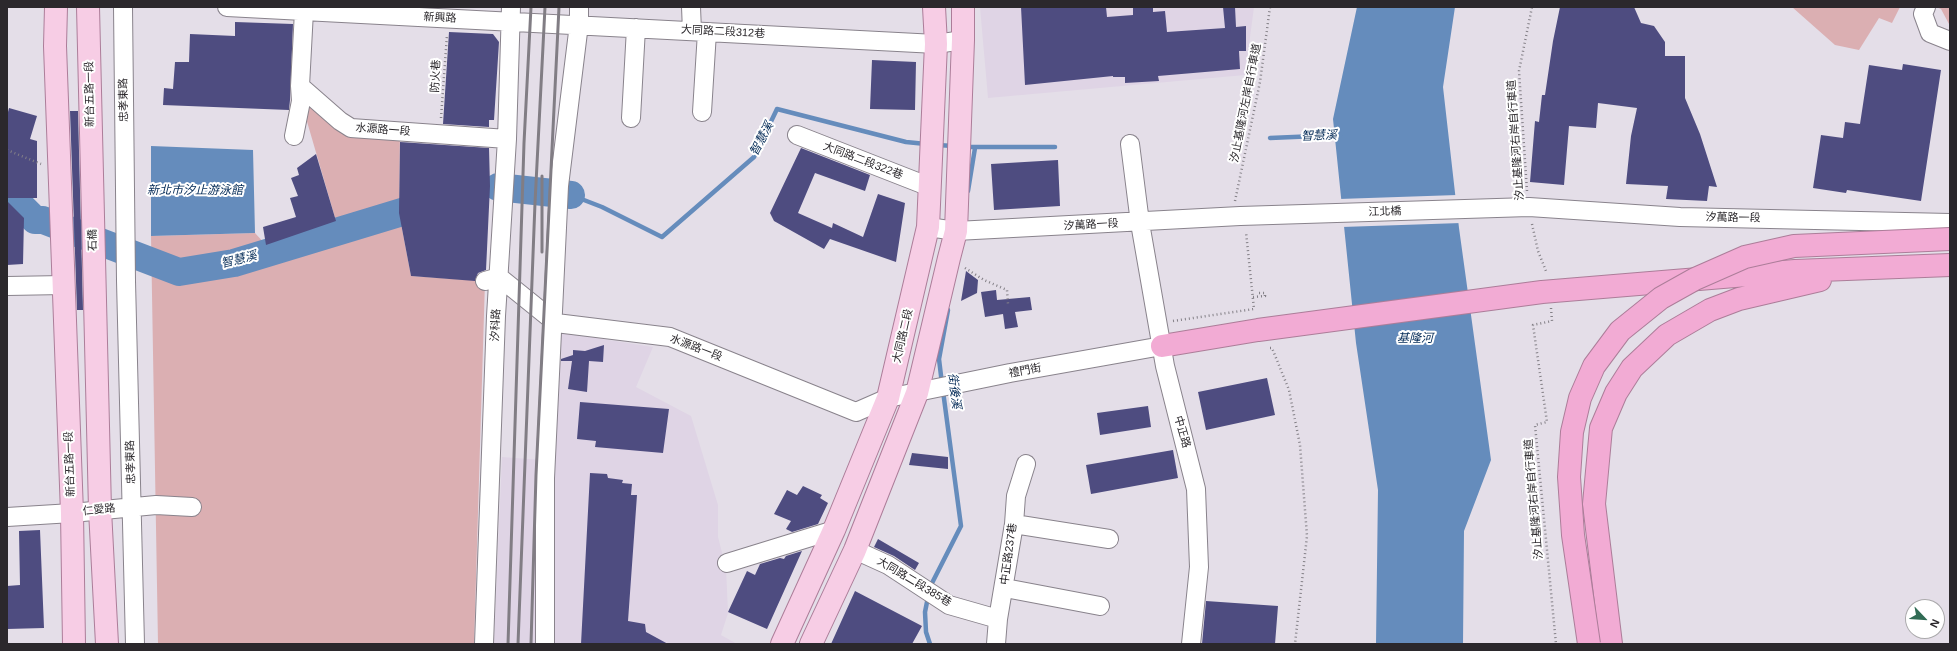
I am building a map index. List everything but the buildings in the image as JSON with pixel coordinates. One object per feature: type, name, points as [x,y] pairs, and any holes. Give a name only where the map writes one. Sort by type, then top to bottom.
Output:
[{"type":"highway","points":[[1589,644],[1573,535],[1569,477],[1572,432],[1580,398],[1594,366],[1620,331],[1661,298],[1694,279],[1745,257],[1794,246],[1950,239]]},
{"type":"highway","points":[[1162,346],[1258,330],[1795,271],[1950,265]]},
{"type":"highway","points":[[1611,644],[1594,504],[1601,428],[1616,393],[1632,368],[1667,335],[1710,310],[1740,299],[1870,269]]},
{"type":"main road","points":[[56,7],[55,46],[64,284]]},
{"type":"main road","name":"新台五路一段","points":[[88,7],[92,181]]},
{"type":"main road","name":"大同路二段","points":[[782,644],[834,530],[888,398],[928,227],[936,44],[934,7]]},
{"type":"main road","points":[[811,644],[855,550],[934,390],[962,231],[957,205],[963,7]]},
{"type":"main road","name":"石橋","points":[[92,181],[100,510]]},
{"type":"main road","name":"新台五路一段","points":[[64,284],[72,513],[74,644]]},
{"type":"main road","points":[[100,510],[107,644]]},
{"type":"street","name":"忠孝東路","points":[[124,7],[126,281],[135,644]]},
{"type":"street","name":"新興路","points":[[227,7],[295,9],[448,19],[510,14]]},
{"type":"street","points":[[691,7],[699,31],[702,112]]},
{"type":"street","points":[[1926,7],[1923,14],[1930,34],[1950,40]]},
{"type":"street","points":[[294,136],[301,101],[295,9]]},
{"type":"street","name":"大同路二段312巷","points":[[510,14],[579,16],[636,28],[936,44]]},
{"type":"street","name":"汐科路","points":[[484,644],[492,279],[500,246],[507,139],[510,14]]},
{"type":"street","points":[[545,644],[545,478],[559,186],[579,16]]},
{"type":"street","points":[[631,118],[636,28]]},
{"type":"street","points":[[936,44],[963,40]]},
{"type":"street","name":"水源路一段","points":[[300,86],[340,121],[351,128],[507,139]]},
{"type":"street","name":"大同路二段322巷","points":[[797,135],[930,186]]},
{"type":"street","name":"中正路","points":[[1130,144],[1140,223],[1162,346],[1177,416],[1185,441],[1196,488],[1199,567],[1191,644]]},
{"type":"street","name":"江北橋","points":[[1254,216],[1522,207]]},
{"type":"street","name":"汐萬路一段","points":[[1522,207],[1680,217],[1950,223]]},
{"type":"street","name":"汐萬路一段","points":[[928,227],[962,231],[1254,216]]},
{"type":"street","name":"水源路一段","points":[[492,279],[556,323],[670,337],[856,412],[888,398]]},
{"type":"street","points":[[7,286],[64,284]]},
{"type":"street","name":"禮門街","points":[[888,398],[934,390],[1010,373],[1162,346]]},
{"type":"street","name":"中正路237巷","points":[[996,644],[998,619],[1014,524],[1016,496],[1026,464]]},
{"type":"street","name":"仁愛路","points":[[7,517],[72,513],[156,505],[192,507]]},
{"type":"street","points":[[1014,524],[1109,539]]},
{"type":"street","points":[[727,563],[834,530]]},
{"type":"street","name":"大同路二段385巷","points":[[855,550],[888,565],[950,605],[998,619]]},
{"type":"street","points":[[1004,588],[1100,606]]},
{"type":"path","name":"汐止基隆河左岸自行車道","points":[[1234,202],[1260,82],[1270,7]]},
{"type":"path","name":"汐止基隆河右岸自行車道","points":[[1532,7],[1519,71],[1522,207],[1546,271]]},
{"type":"path","name":"防火巷","points":[[440,134],[448,19]]},
{"type":"path","points":[[7,150],[60,172]]},
{"type":"path","points":[[1168,322],[1254,309],[1246,232]]},
{"type":"path","points":[[961,266],[984,280],[1007,290],[1008,304]]},
{"type":"path","points":[[1253,297],[1265,296],[1265,293],[1259,293],[1259,291]]},
{"type":"path","name":"汐止基隆河右岸自行車道","points":[[1546,299],[1552,321],[1533,324],[1547,422],[1535,425],[1556,644]]},
{"type":"path","points":[[1272,348],[1289,390],[1300,445],[1307,536],[1295,644]]},
{"type":"shaded area","points":[[980,7],[1254,7],[1245,75],[988,98]]},
{"type":"shaded area","points":[[1792,7],[1900,7],[1892,23],[1879,18],[1859,50],[1835,45]]},
{"type":"shaded area","points":[[1936,7],[1950,7],[1949,24],[1941,9]]},
{"type":"shaded area","points":[[301,101],[340,121],[400,131],[399,213],[411,276],[485,281],[474,644],[158,644],[151,236],[255,233],[266,245],[336,221]]},
{"type":"shaded area","points":[[558,332],[653,347],[636,387],[691,416],[718,505],[718,537],[726,568],[728,613],[721,635],[737,644],[553,644],[550,496]]},
{"type":"shaded area","points":[[502,457],[542,460],[538,644],[494,644]]},
{"type":"water","name":"基隆河","points":[[1357,7],[1455,7],[1443,87],[1459,228],[1491,460],[1464,531],[1463,644],[1376,644],[1378,490],[1356,343],[1333,119]]},
{"type":"water","name":"新北市汐止游泳館","points":[[151,146],[253,150],[255,233],[151,236]]},
{"type":"pier","points":[[1457,195],[1461,223],[1342,227],[1339,199]]},
{"type":"waterway","name":"智慧溪","points":[[571,195],[602,207],[662,237],[754,157],[777,109],[906,142],[926,144]]},
{"type":"waterway","name":"智慧溪","points":[[1270,138],[1340,135]]},
{"type":"waterway","name":"智慧溪","points":[[937,145],[954,146]]},
{"type":"waterway","name":"智慧溪","points":[[965,147],[1055,147]]},
{"type":"waterway","name":"街後溪","points":[[968,191],[975,148]]},
{"type":"waterway","name":"智慧溪","points":[[498,187],[571,195]]},
{"type":"waterway","name":"智慧溪","points":[[7,192],[35,220],[43,220],[179,272],[234,263],[435,202]]},
{"type":"waterway","name":"街後溪","points":[[942,384],[939,359],[948,310]]},
{"type":"waterway","name":"街後溪","points":[[930,587],[961,526],[943,391]]},
{"type":"waterway","name":"街後溪","points":[[928,597],[925,612],[926,632],[930,644]]},
{"type":"railway","points":[[508,644],[524,143],[531,7]]},
{"type":"railway","points":[[518,644],[535,203],[545,7]]},
{"type":"railway","points":[[531,644],[536,475],[559,7]]},
{"type":"railway","points":[[542,176],[542,252]]}]
